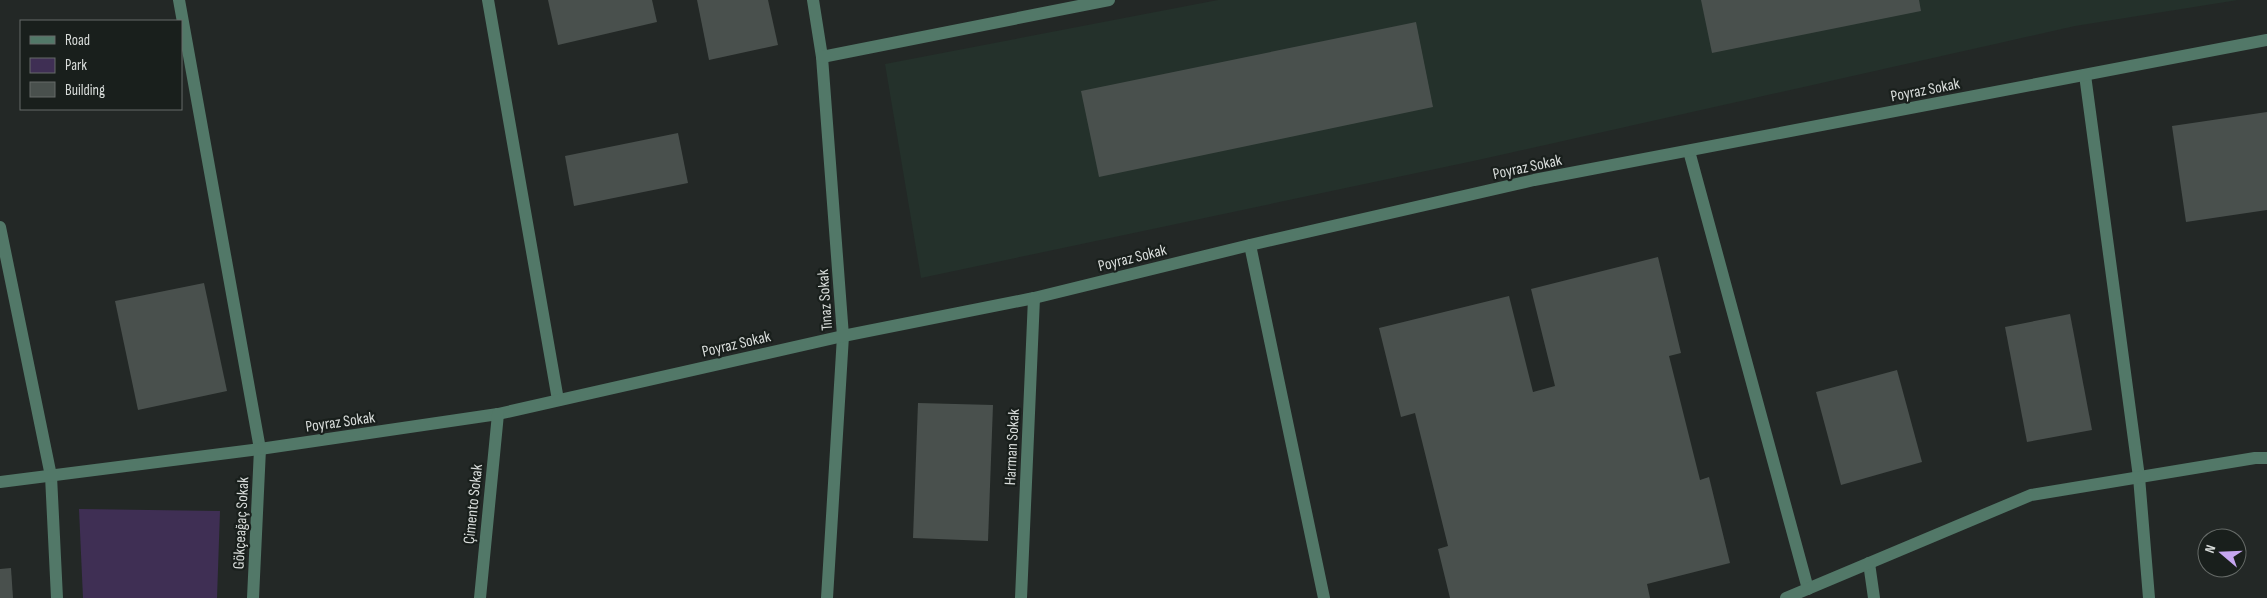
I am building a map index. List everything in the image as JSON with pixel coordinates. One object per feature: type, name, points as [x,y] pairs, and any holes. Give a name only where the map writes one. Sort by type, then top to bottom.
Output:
[{"type":"street","name":"Gökçeağaç Sokak","points":[[179,0],[260,449],[253,598]]},
{"type":"street","points":[[488,0],[558,400]]},
{"type":"street","name":"Tınaz Sokak","points":[[813,0],[822,57],[843,336],[827,598]]},
{"type":"street","points":[[822,57],[1108,0]]},
{"type":"street","name":"Poyraz Sokak","points":[[0,482],[260,449],[498,414],[843,336],[1034,298],[1250,245],[1534,180],[2267,40]]},
{"type":"street","points":[[2085,75],[2139,477],[2149,598]]},
{"type":"street","points":[[1689,150],[1808,589]]},
{"type":"street","points":[[0,227],[51,476],[57,598]]},
{"type":"street","points":[[1250,245],[1324,598]]},
{"type":"street","name":"Harman Sokak","points":[[1021,598],[1034,298]]},
{"type":"street","name":"Çimento Sokak","points":[[480,598],[498,414]]},
{"type":"street","points":[[1786,598],[2031,496],[2255,458],[2267,458]]},
{"type":"street","points":[[1869,563],[1874,598]]},
{"type":"shaded area","points":[[1218,0],[2238,0],[2075,26],[1478,160],[921,278],[885,64]]},
{"type":"green space","points":[[79,509],[220,511],[217,598],[83,598]]},
{"type":"building","points":[[548,0],[652,0],[657,22],[558,45]]},
{"type":"building","points":[[697,0],[768,0],[778,45],[709,60]]},
{"type":"building","points":[[1701,0],[1919,0],[1921,11],[1712,53]]},
{"type":"building","points":[[1416,22],[1433,107],[1099,177],[1081,91]]},
{"type":"building","points":[[2267,112],[2267,210],[2186,222],[2172,126]]},
{"type":"building","points":[[678,133],[688,183],[574,206],[565,156]]},
{"type":"building","points":[[1658,257],[1681,353],[1669,356],[1700,480],[1709,477],[1730,563],[1647,584],[1650,598],[1450,598],[1438,549],[1448,546],[1415,413],[1401,417],[1379,328],[1509,296],[1533,392],[1555,386],[1531,289]]},
{"type":"building","points":[[204,283],[227,391],[138,410],[115,301]]},
{"type":"building","points":[[2070,314],[2092,430],[2027,442],[2005,327]]},
{"type":"building","points":[[1897,370],[1922,462],[1841,485],[1816,392]]},
{"type":"building","points":[[918,403],[993,405],[988,541],[913,538]]},
{"type":"building","points":[[11,568],[13,598],[0,598],[0,569]]}]
